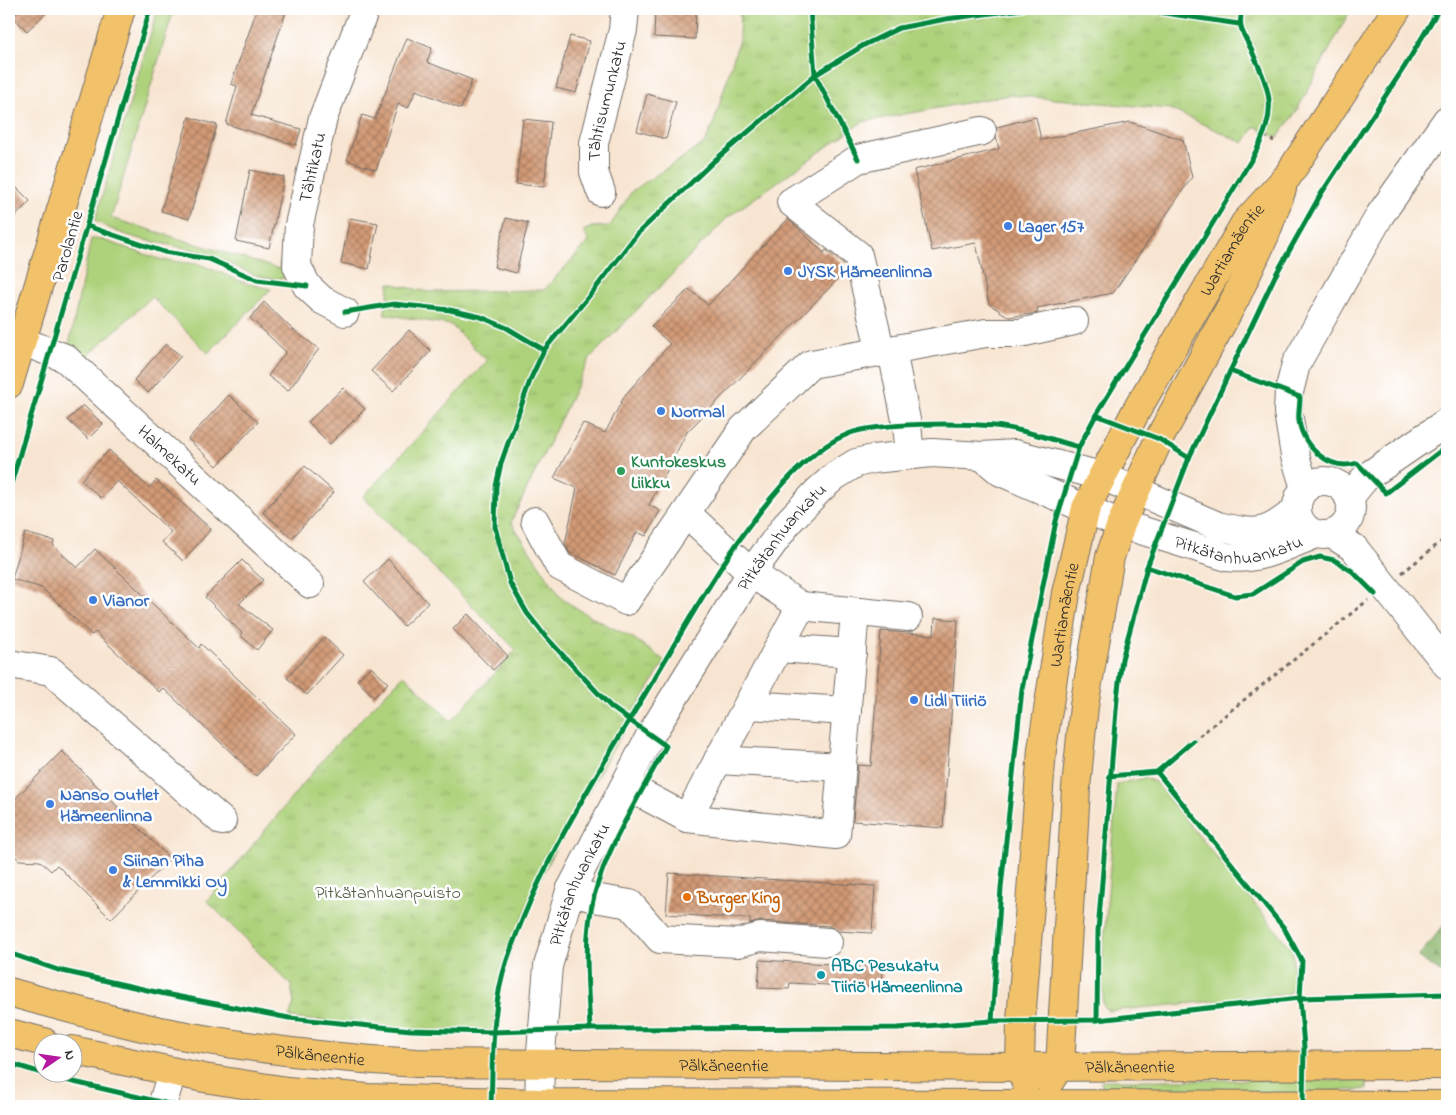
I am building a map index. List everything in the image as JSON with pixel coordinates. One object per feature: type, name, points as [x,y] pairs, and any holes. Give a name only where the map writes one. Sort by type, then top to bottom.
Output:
[{"type":"main road","name":"Parolantie","points":[[9,384],[121,9]]},
{"type":"main road","name":"Wartiamäentie","points":[[1034,1105],[1020,1067],[1021,1021],[1042,749],[1066,593],[1086,508],[1102,476],[1245,222],[1287,177],[1397,9]]},
{"type":"main road","name":"Wartiamäentie","points":[[1060,1066],[1076,788],[1084,706],[1110,557],[1121,524],[1159,439],[1236,297],[1265,235],[1287,177]]},
{"type":"main road","name":"Pälkäneentie","points":[[9,992],[160,1031],[276,1050],[371,1060],[540,1065],[788,1064],[1020,1067],[1447,1065]]},
{"type":"main road","points":[[9,1033],[32,1039]]},
{"type":"main road","points":[[82,1052],[172,1072],[287,1091],[359,1097],[539,1105],[1447,1105]]},
{"type":"main road","points":[[1034,1105],[1060,1066]]},
{"type":"street","name":"Tähtikatu","points":[[345,312],[322,300],[307,286],[297,266],[299,225],[323,118],[365,9]]},
{"type":"street","name":"Tähtisumunkatu","points":[[601,192],[594,172],[594,143],[623,30],[625,9]]},
{"type":"street","points":[[1447,120],[1380,215],[1296,364],[1289,392],[1288,412],[1294,456],[1332,507],[1384,587],[1447,665]]},
{"type":"street","points":[[910,455],[907,426],[858,255],[791,202],[858,159],[982,131]]},
{"type":"street","points":[[535,520],[559,566],[626,601],[743,430],[811,364],[986,333],[1020,333],[1074,321]]},
{"type":"street","name":"Halmekatu","points":[[22,341],[66,358],[310,584]]},
{"type":"street","points":[[982,456],[1015,454],[1102,476],[1218,526],[1254,533],[1269,530],[1332,507],[1445,428]]},
{"type":"street","name":"Pitkätanhuankatu","points":[[539,1105],[540,1065],[548,966],[570,891],[650,736],[751,573],[790,520],[835,476],[856,463],[910,455],[932,453],[982,456],[1001,472],[1121,524],[1206,552],[1240,559],[1260,557],[1332,507]]},
{"type":"street","points":[[686,513],[751,573],[801,606],[908,617]]},
{"type":"street","points":[[687,818],[801,606]]},
{"type":"street","points":[[623,789],[642,794],[687,818],[836,835],[855,612]]},
{"type":"street","points":[[778,648],[852,653]]},
{"type":"street","points":[[9,664],[52,671],[222,821]]},
{"type":"street","points":[[748,705],[847,711]]},
{"type":"street","points":[[718,760],[842,767]]},
{"type":"street","points":[[570,891],[594,898],[630,904],[660,939],[738,943],[760,937],[828,942]]},
{"type":"street","points":[[162,1106],[172,1072]]},
{"type":"path","points":[[1261,143],[1267,126]]},
{"type":"path","points":[[1264,136],[1274,141]]},
{"type":"path","points":[[1232,193],[1241,178]]},
{"type":"path","points":[[1237,184],[1243,188]]},
{"type":"path","points":[[1186,746],[1447,537]]},
{"type":"green space","points":[[158,9],[174,9],[111,218],[279,269],[281,260],[287,263],[288,273],[284,278],[274,279],[253,274],[214,256],[134,237],[121,233],[95,220]]},
{"type":"green space","name":"Pitkätanhuanpuisto","points":[[740,9],[1351,9],[1296,112],[1278,137],[1266,133],[1255,126],[1244,143],[1170,109],[1009,95],[862,122],[728,217],[590,358],[511,522],[562,599],[591,617],[633,638],[665,661],[573,817],[528,905],[506,967],[498,999],[493,1032],[411,1030],[289,1018],[294,1003],[291,985],[207,901],[331,750],[404,675],[451,721],[516,650],[363,497],[487,361],[451,325],[384,314],[388,299],[389,283],[428,292],[544,290],[589,241],[583,231],[592,227],[610,226],[632,191],[705,143],[714,122],[739,40]]},
{"type":"green space","points":[[91,239],[100,239],[162,260],[199,264],[245,283],[271,289],[208,353],[152,297],[84,359],[69,345]]},
{"type":"green space","points":[[1145,778],[1155,782],[1293,951],[1293,988],[1288,994],[1108,1011],[1103,1005],[1102,964],[1117,784]]},
{"type":"green space","points":[[1447,921],[1447,971],[1440,972],[1418,957]]},
{"type":"green space","points":[[1101,1080],[1367,1080],[1367,1089],[1280,1095],[1103,1093]]},
{"type":"building","points":[[21,9],[50,9],[27,31],[13,17]]},
{"type":"building","points":[[257,9],[287,9],[251,115],[301,129],[296,145],[226,124],[237,86],[231,84]]},
{"type":"building","points":[[655,9],[696,9],[695,39],[654,37]]},
{"type":"building","points":[[570,36],[590,41],[576,93],[556,88]]},
{"type":"building","points":[[407,38],[432,48],[427,62],[472,80],[461,109],[416,90],[408,108],[398,104],[376,170],[347,160],[362,115],[375,119]]},
{"type":"building","points":[[647,94],[676,102],[666,139],[637,131]]},
{"type":"building","points":[[189,117],[217,125],[189,219],[161,211]]},
{"type":"building","points":[[1036,117],[1041,140],[1130,122],[1183,140],[1192,177],[1113,293],[1037,308],[1038,313],[1009,317],[989,304],[976,243],[932,251],[914,170],[999,149],[996,137],[997,127]]},
{"type":"building","points":[[523,119],[551,122],[544,187],[516,184]]},
{"type":"building","points":[[250,170],[284,177],[269,248],[236,241]]},
{"type":"building","points":[[16,187],[30,201],[9,223],[9,195]]},
{"type":"building","points":[[350,218],[378,223],[369,269],[341,263]]},
{"type":"building","points":[[506,218],[528,223],[516,273],[494,267]]},
{"type":"building","points":[[788,219],[824,253],[826,250],[845,266],[846,271],[687,432],[649,505],[660,511],[646,536],[637,532],[615,575],[569,552],[565,544],[577,488],[554,478],[583,423],[605,433],[625,395],[670,344],[651,326],[689,289],[708,305]]},
{"type":"building","points":[[264,302],[291,328],[319,349],[288,391],[268,376],[286,352],[250,318]]},
{"type":"building","points":[[409,330],[431,351],[393,391],[371,371]]},
{"type":"building","points":[[166,344],[181,356],[148,393],[134,380]]},
{"type":"building","points":[[343,388],[365,409],[330,444],[308,422]]},
{"type":"building","points":[[229,395],[258,422],[217,466],[188,439]]},
{"type":"building","points":[[83,405],[103,424],[88,439],[68,420]]},
{"type":"building","points":[[109,450],[149,488],[156,480],[211,529],[183,561],[162,542],[171,532],[117,481],[101,498],[81,480]]},
{"type":"building","points":[[305,466],[334,492],[292,538],[263,512]]},
{"type":"building","points":[[25,533],[54,541],[53,545],[77,568],[95,549],[199,648],[201,644],[296,734],[256,776],[163,688],[159,692],[95,632],[92,635],[42,588],[12,579]]},
{"type":"building","points":[[388,559],[428,603],[404,626],[364,582]]},
{"type":"building","points":[[242,560],[263,580],[239,604],[273,630],[257,650],[240,635],[242,633],[205,597]]},
{"type":"building","points":[[468,614],[508,656],[493,670],[453,629]]},
{"type":"building","name":"Lidl Tiiriö","points":[[935,618],[958,620],[943,828],[853,821],[858,765],[871,766],[881,631],[934,635]]},
{"type":"building","points":[[324,637],[343,655],[307,695],[287,678]]},
{"type":"building","points":[[371,667],[388,683],[374,697],[357,680]]},
{"type":"building","points":[[62,751],[170,859],[111,919],[57,865],[51,871],[40,861],[19,860],[9,850],[9,805]]},
{"type":"building","points":[[669,873],[875,886],[872,933],[838,931],[829,926],[761,921],[750,924],[750,919],[666,914]]},
{"type":"building","name":"ABC Pesukatu Tiiriö Hämeenlinna","points":[[760,960],[883,967],[882,988],[790,983],[789,989],[758,988]]},
{"type":"cycle path","points":[[9,491],[150,9]]},
{"type":"cycle path","points":[[810,9],[815,75],[858,159]]},
{"type":"cycle path","points":[[590,1029],[587,946],[594,896],[616,838],[666,746],[611,707],[545,636],[527,613],[510,583],[495,527],[496,486],[501,463],[531,378],[544,350],[595,289],[637,234],[714,161],[815,75],[864,45],[899,28],[946,19],[1023,9]]},
{"type":"cycle path","points":[[1137,9],[1239,24]]},
{"type":"cycle path","points":[[992,1021],[1001,888],[1022,689],[1056,521],[1079,447],[1096,415],[1261,141],[1269,114],[1269,103],[1264,79],[1242,29],[1240,21],[1242,9]]},
{"type":"cycle path","points":[[1097,1020],[1098,931],[1117,698],[1122,659],[1147,567],[1189,458],[1275,276],[1321,194],[1405,66],[1439,9]]},
{"type":"cycle path","points":[[87,226],[164,252],[209,259],[257,280],[307,286]]},
{"type":"cycle path","points":[[345,312],[394,304],[450,310],[481,317],[507,328],[544,350]]},
{"type":"cycle path","points":[[1230,371],[1300,397],[1299,421],[1306,440],[1312,448],[1328,461],[1347,465],[1357,463],[1386,493],[1447,446]]},
{"type":"cycle path","points":[[1096,415],[1159,439],[1189,458]]},
{"type":"cycle path","points":[[491,1106],[495,1014],[498,996],[507,960],[536,888],[591,784],[711,582],[763,508],[791,476],[819,451],[848,434],[879,427],[942,424],[1006,427],[1079,447]]},
{"type":"cycle path","points":[[1147,567],[1235,596],[1253,594],[1303,562],[1320,557],[1334,560],[1352,571],[1375,594]]},
{"type":"cycle path","points":[[1109,776],[1157,772],[1193,741]]},
{"type":"cycle path","points":[[1157,772],[1284,928],[1302,961],[1300,998],[1304,1047],[1303,1106]]},
{"type":"cycle path","points":[[9,953],[58,970],[165,994],[289,1018],[411,1030],[493,1032],[590,1029],[898,1028],[992,1021],[1097,1020],[1300,998],[1447,994]]},
{"type":"cycle path","points":[[9,1063],[61,1079],[177,1106]]},
{"type":"place","name":"Lager 157","points":[[1008,226]]},
{"type":"place","name":"JYSK Hämeenlinna","points":[[788,271]]},
{"type":"place","name":"Normal","points":[[661,411]]},
{"type":"place","name":"Kuntokeskus Liikku","points":[[621,471]]},
{"type":"place","name":"Vianor","points":[[93,600]]},
{"type":"place","name":"Lidl Tiiriö","points":[[914,700]]},
{"type":"place","name":"Nanso Outlet Hämeenlinna","points":[[50,804]]},
{"type":"place","name":"Siinan Piha & Lemmikki Oy","points":[[113,870]]},
{"type":"place","name":"Burger King","points":[[687,897]]},
{"type":"place","name":"ABC Pesukatu Tiiriö Hämeenlinna","points":[[821,975]]}]
